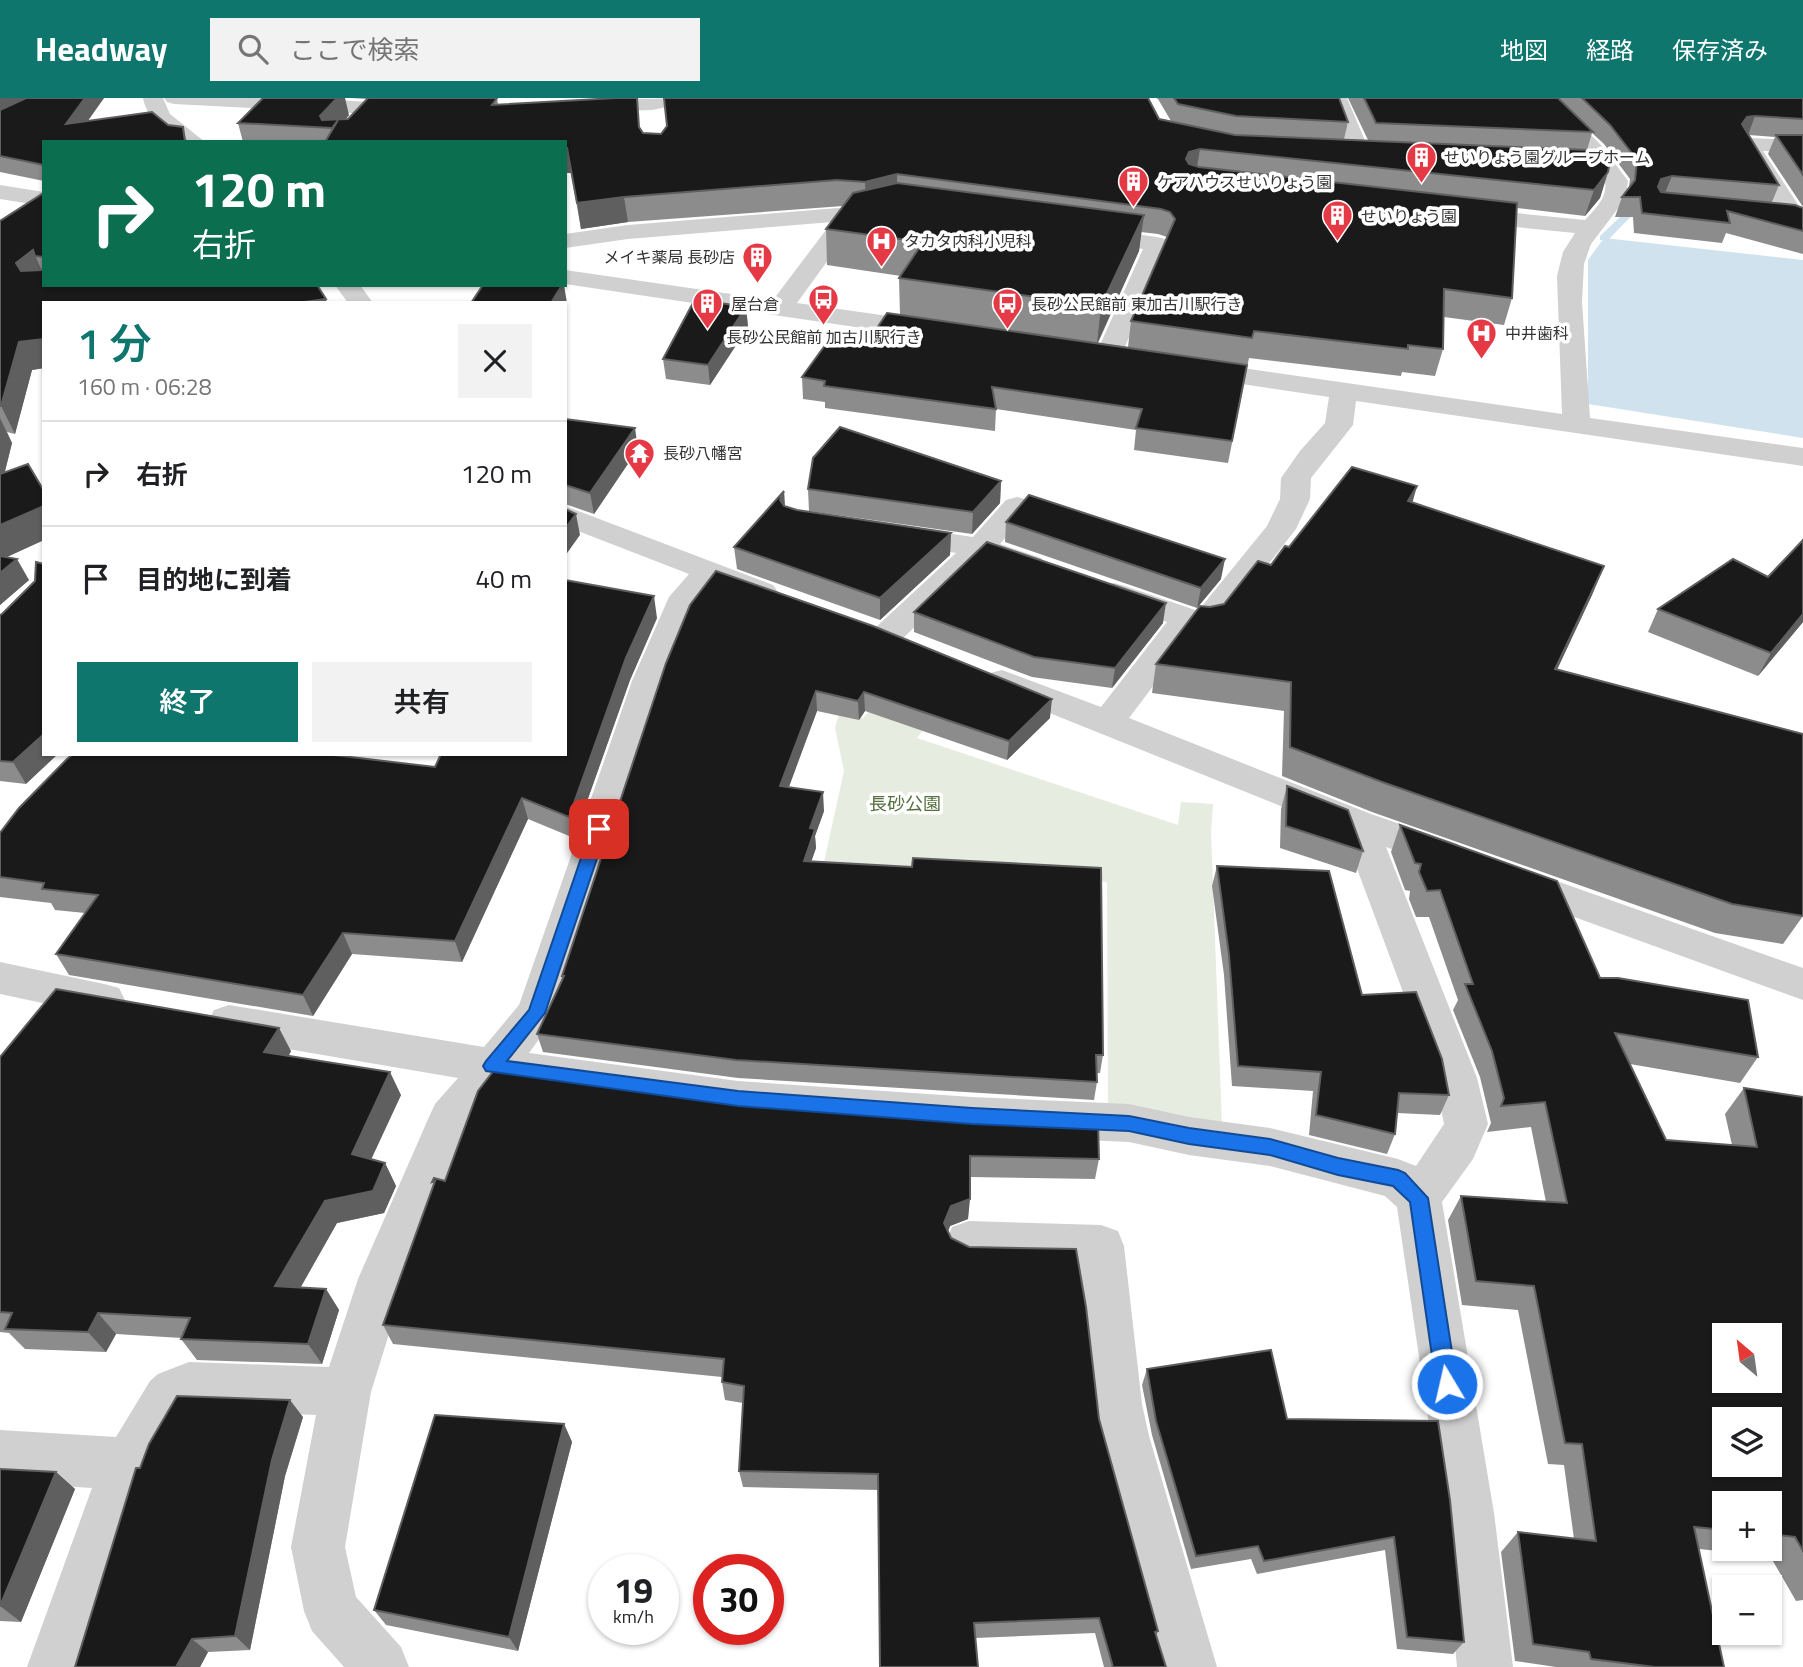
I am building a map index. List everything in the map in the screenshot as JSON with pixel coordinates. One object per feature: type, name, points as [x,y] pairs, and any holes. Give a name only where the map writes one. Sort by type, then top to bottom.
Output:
[{"type":"street","points":[[153,98],[154,108],[165,121],[191,140]]},
{"type":"street","points":[[174,98],[338,103],[377,109],[424,111]]},
{"type":"street","points":[[348,131],[377,109],[407,98]]},
{"type":"street","points":[[558,107],[652,104],[685,98]]},
{"type":"street","points":[[1335,156],[1368,157],[1337,98]]},
{"type":"street","points":[[1545,102],[1608,167],[1617,181],[1618,195],[1583,235],[1574,254],[1569,277],[1575,355],[1576,423]]},
{"type":"street","points":[[652,104],[654,127]]},
{"type":"street","points":[[1798,220],[1748,144],[1803,146]]},
{"type":"street","points":[[1581,166],[1608,167]]},
{"type":"street","points":[[0,192],[42,200]]},
{"type":"street","points":[[1446,212],[1590,228]]},
{"type":"street","points":[[567,241],[628,232],[875,213],[844,222],[780,308]]},
{"type":"street","points":[[1767,214],[1798,220]]},
{"type":"street","points":[[1061,231],[1157,244],[1121,358],[1080,352]]},
{"type":"street","points":[[567,277],[957,334]]},
{"type":"street","points":[[349,287],[359,301]]},
{"type":"street","points":[[1173,366],[1803,457]]},
{"type":"street","points":[[864,529],[980,547],[1204,624],[1281,529],[1295,499],[1296,478],[1310,457],[1339,425],[1344,390]]},
{"type":"street","points":[[923,650],[873,632],[980,547],[1017,506]]},
{"type":"street","points":[[567,516],[708,573],[797,605]]},
{"type":"street","points":[[381,1667],[332,1611],[318,1547],[346,1392],[382,1279],[451,1117],[537,1013],[649,681],[685,597],[708,573]]},
{"type":"street","points":[[1108,722],[1187,618]]},
{"type":"street","points":[[972,670],[1359,823],[1803,984]]},
{"type":"street","points":[[1359,823],[1456,1078],[1466,1124],[1457,1145],[1419,1198]]},
{"type":"street","points":[[0,978],[49,1008],[141,1007]]},
{"type":"street","points":[[194,1016],[492,1066],[738,1099],[972,1116],[1129,1123],[1189,1136],[1270,1147],[1338,1167],[1398,1179],[1419,1198],[1468,1513],[1485,1667]]},
{"type":"street","points":[[969,1242],[1101,1246],[1117,1404],[1123,1436],[1189,1667]]},
{"type":"street","points":[[55,1667],[127,1464],[138,1452],[168,1398],[176,1391],[189,1386],[346,1392]]},
{"type":"street","points":[[0,1456],[127,1464]]},
{"type":"green space","name":"長砂公園","points":[[963,676],[917,738],[1178,825],[1181,802],[1213,804],[1211,832],[1222,1125],[1108,1112],[1107,882],[974,871],[819,885],[844,771],[835,728],[839,714],[863,718],[870,710]]},
{"type":"water","points":[[1604,238],[1803,260],[1803,438],[1588,404],[1588,260]]},
{"type":"building","points":[[26,98],[85,98],[66,124],[152,112],[168,125],[183,127],[185,140],[42,140],[42,165],[0,156],[0,110]]},
{"type":"building","points":[[263,98],[337,98],[320,116],[322,120],[348,119],[368,98],[497,98],[492,105],[637,98],[639,127],[643,133],[661,134],[667,126],[664,98],[1148,98],[1159,119],[1235,135],[1609,151],[1611,156],[1608,172],[1594,190],[1200,149],[1189,152],[1186,159],[1189,164],[1199,167],[1517,203],[1512,298],[1444,289],[1443,349],[1408,345],[1408,349],[1254,331],[1252,338],[1131,321],[1175,219],[1170,212],[1161,209],[897,174],[865,182],[837,180],[577,203],[567,140],[326,140],[338,120],[332,128],[238,123]]},
{"type":"building","points":[[1174,98],[1339,98],[1348,122],[1236,116],[1178,104]]},
{"type":"building","points":[[1364,98],[1558,98],[1593,132],[1376,123]]},
{"type":"building","points":[[1582,98],[1803,98],[1803,119],[1755,116],[1747,117],[1742,124],[1779,185],[1672,176],[1661,179],[1658,187],[1661,192],[1795,205],[1803,208],[1803,231],[1727,211],[1730,223],[1642,213],[1640,197],[1622,197],[1635,180],[1637,160],[1610,125]]},
{"type":"building","points":[[1776,135],[1803,135],[1803,175]]},
{"type":"building","points":[[897,183],[1144,215],[1101,306],[899,278],[923,242],[826,229],[853,193]]},
{"type":"building","points":[[42,194],[42,257],[35,256],[33,250],[16,263],[21,271],[42,270],[42,287],[318,287],[326,299],[42,301],[42,339],[19,342],[0,406],[0,221]]},
{"type":"building","points":[[482,287],[561,287],[552,301],[472,301]]},
{"type":"building","points":[[695,299],[746,307],[708,365],[663,359]]},
{"type":"building","points":[[887,313],[1247,365],[1232,441],[1136,428],[1142,409],[992,387],[996,409],[824,386],[825,381],[802,377],[831,337],[867,343]]},
{"type":"building","points":[[567,419],[635,428],[590,493],[567,486]]},
{"type":"building","points":[[840,427],[1001,481],[973,512],[808,489],[813,458]]},
{"type":"building","points":[[28,464],[42,488],[42,507],[0,525],[0,474]]},
{"type":"building","points":[[1352,467],[1417,486],[1408,501],[1604,566],[1555,669],[1803,734],[1803,916],[1732,904],[1382,782],[1290,747],[1291,682],[1156,664],[1200,606],[1224,604],[1258,561],[1271,565],[1285,546],[1289,547]]},
{"type":"building","points":[[784,491],[780,500],[784,506],[797,510],[951,533],[880,598],[734,547]]},
{"type":"building","points":[[1029,495],[1225,559],[1201,588],[1006,522]]},
{"type":"building","points":[[567,510],[576,514],[567,526]]},
{"type":"building","points":[[1803,540],[1803,614],[1771,653],[1658,609],[1733,559],[1768,577]]},
{"type":"building","points":[[987,542],[1166,603],[1115,668],[1034,657],[914,612]]},
{"type":"building","points":[[0,556],[17,559],[0,573]]},
{"type":"building","points":[[36,562],[42,564],[42,736],[13,762],[0,761],[0,615],[35,581]]},
{"type":"building","points":[[716,571],[873,626],[1052,699],[1009,741],[864,692],[858,701],[816,691],[780,786],[823,792],[810,828],[815,829],[804,861],[912,867],[913,858],[1101,868],[1103,1055],[1096,1055],[1097,1082],[736,1060],[537,1034],[564,976],[666,663],[690,605]]},
{"type":"building","points":[[567,580],[654,596],[626,658],[569,817],[522,798],[455,941],[343,933],[303,995],[56,954],[98,895],[42,889],[44,883],[0,877],[0,833],[19,808],[71,756],[342,756],[435,767],[440,756],[567,756]]},
{"type":"building","points":[[1287,786],[1348,810],[1363,851],[1286,826]]},
{"type":"building","points":[[1400,825],[1557,881],[1600,978],[1618,978],[1748,1000],[1758,1057],[1615,1033],[1666,1140],[1757,1147],[1744,1088],[1803,1097],[1803,1551],[1795,1537],[1782,1536],[1782,1491],[1712,1491],[1712,1529],[1694,1527],[1712,1611],[1712,1645],[1719,1645],[1724,1667],[1655,1667],[1591,1659],[1589,1652],[1533,1644],[1518,1532],[1596,1541],[1582,1444],[1565,1443],[1534,1286],[1476,1281],[1461,1196],[1567,1203],[1545,1102],[1501,1106],[1504,1098],[1492,1051],[1465,984],[1473,984],[1440,890],[1427,891],[1419,872],[1421,864],[1415,863]]},
{"type":"building","points":[[1217,866],[1329,871],[1362,995],[1416,992],[1442,1059],[1449,1095],[1399,1093],[1395,1134],[1316,1115],[1321,1072],[1238,1066],[1229,955]]},
{"type":"building","points":[[56,989],[279,1028],[264,1052],[390,1072],[352,1154],[385,1163],[373,1191],[325,1201],[275,1286],[326,1289],[308,1344],[181,1339],[190,1318],[98,1313],[88,1332],[5,1329],[12,1313],[0,1312],[0,1057]]},
{"type":"building","points":[[495,1069],[735,1099],[973,1117],[1098,1122],[1099,1159],[970,1156],[970,1199],[951,1206],[944,1223],[951,1238],[969,1247],[1076,1249],[1086,1307],[1099,1419],[1166,1667],[1113,1667],[1099,1618],[974,1623],[978,1667],[880,1667],[878,1474],[739,1471],[744,1386],[722,1382],[724,1359],[383,1325],[435,1181],[432,1182],[434,1178],[445,1181],[478,1091]]},
{"type":"building","points":[[1271,1350],[1287,1419],[1438,1421],[1450,1500],[1464,1642],[1407,1637],[1394,1537],[1264,1561],[1258,1546],[1196,1556],[1156,1421],[1147,1369]]},
{"type":"building","points":[[177,1396],[290,1400],[272,1460],[235,1636],[192,1639],[176,1667],[75,1667],[136,1468],[140,1468],[149,1444]]},
{"type":"building","points":[[435,1415],[564,1424],[509,1637],[374,1610]]},
{"type":"building","points":[[0,1469],[56,1472],[0,1606]]},
{"type":"waterway","points":[[1604,238],[1640,201]]},
{"type":"place","name":"せいりょう園グループホーム","points":[[1421,184]]},
{"type":"place","name":"ケアハウスせいりょう園","points":[[1134,209]]},
{"type":"place","name":"せいりょう園","points":[[1338,243]]},
{"type":"place","name":"タカタ内科小児科","points":[[881,268]]},
{"type":"place","name":"メイキ薬局 長砂店","points":[[758,284]]},
{"type":"place","name":"長砂公民館前 加古川駅行き","points":[[824,327]]},
{"type":"place","name":"屋台倉","points":[[708,331]]},
{"type":"place","name":"長砂公民館前 東加古川駅行き","points":[[1008,331]]},
{"type":"place","name":"中井歯科","points":[[1482,360]]},
{"type":"place","name":"長砂八幡宮","points":[[640,480]]},
{"type":"route","points":[[599,829],[537,1013],[492,1066],[738,1099],[972,1116],[1129,1123],[1189,1136],[1270,1147],[1338,1167],[1398,1179],[1419,1198],[1447,1384]]}]
